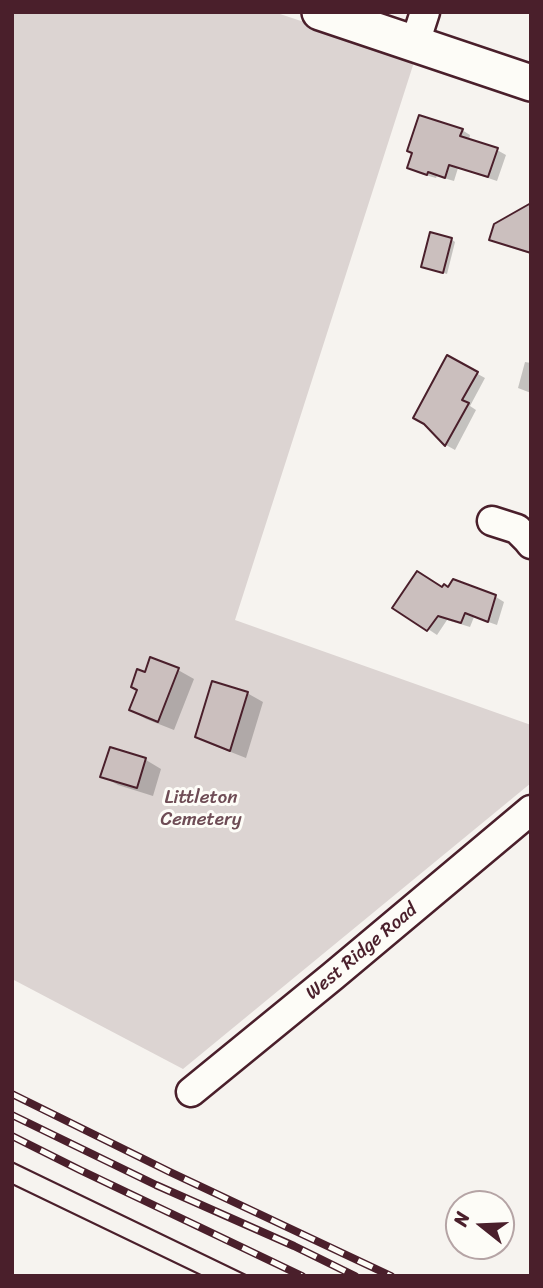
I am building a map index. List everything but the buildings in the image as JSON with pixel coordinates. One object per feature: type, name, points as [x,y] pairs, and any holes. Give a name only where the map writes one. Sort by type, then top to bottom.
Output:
[{"type":"street","points":[[320,12],[420,28],[531,83]]},
{"type":"street","points":[[492,521],[517,529],[531,544]]},
{"type":"street","name":"West Ridge Road","points":[[191,1092],[531,810]]},
{"type":"green space","name":"Littleton Cemetery","points":[[12,12],[274,12],[415,59],[235,620],[531,725],[531,783],[183,1069],[12,979]]},
{"type":"tram line","points":[[12,1162],[248,1276]]},
{"type":"tram line","points":[[12,1184],[203,1276]]},
{"type":"railway","points":[[12,1094],[391,1276]]},
{"type":"railway","points":[[12,1115],[156,1185],[355,1276]]},
{"type":"railway","points":[[12,1136],[302,1276]]}]
